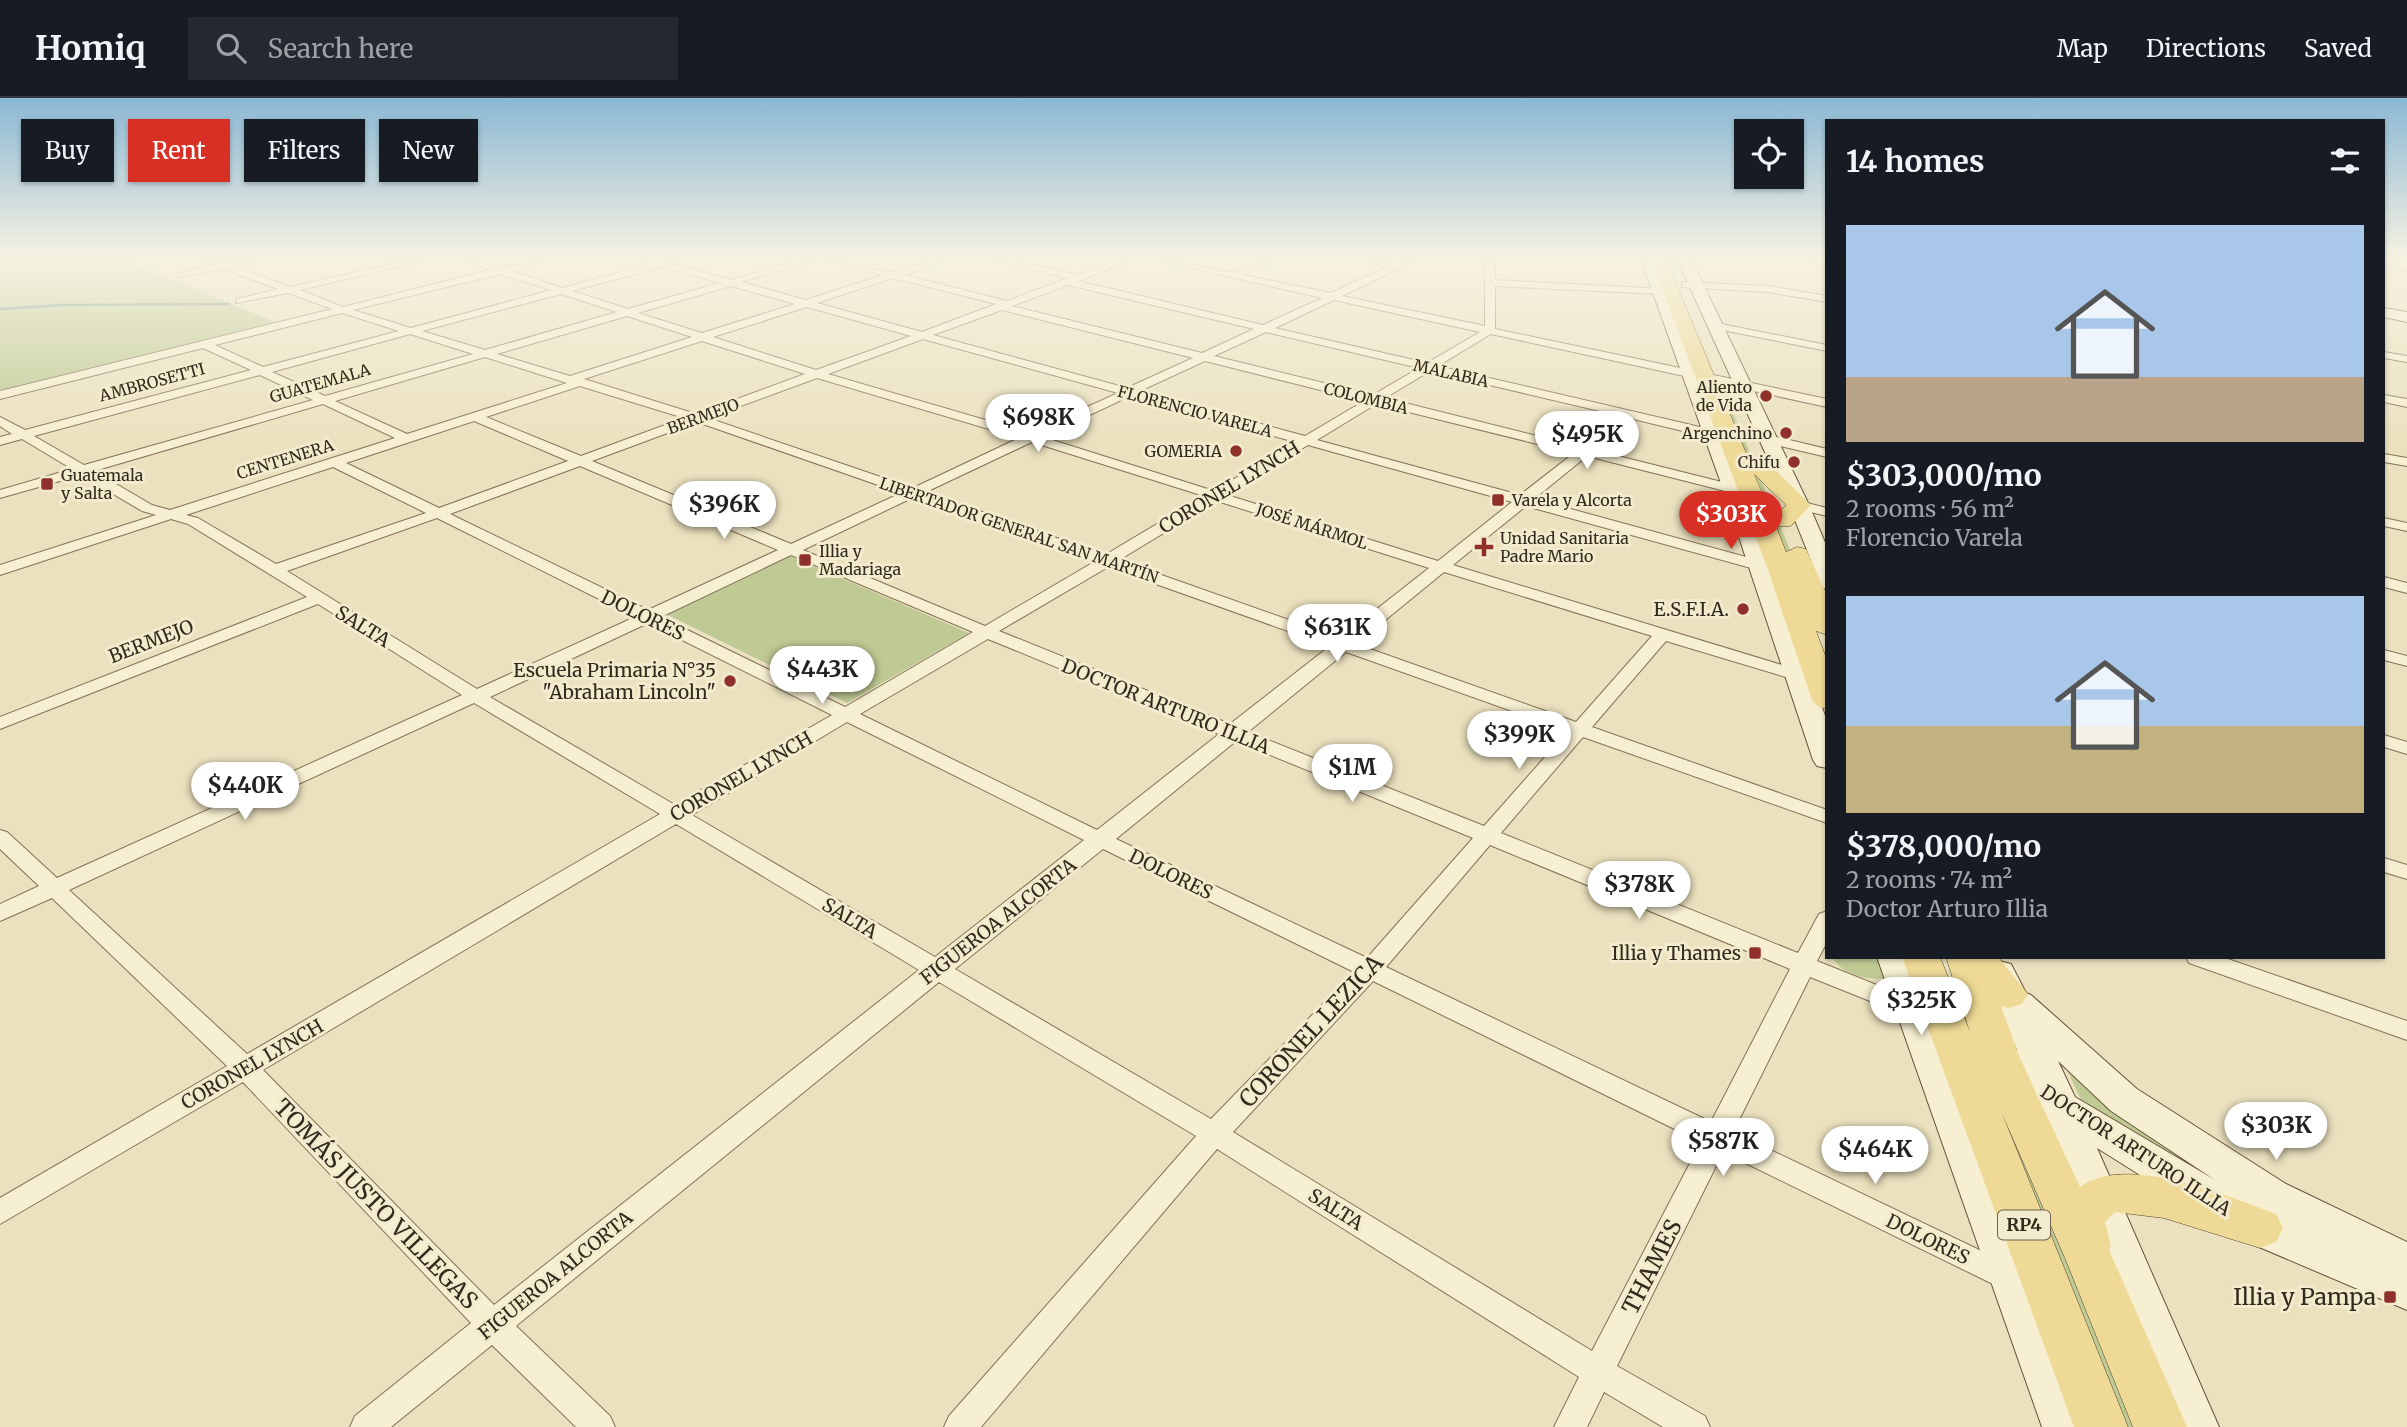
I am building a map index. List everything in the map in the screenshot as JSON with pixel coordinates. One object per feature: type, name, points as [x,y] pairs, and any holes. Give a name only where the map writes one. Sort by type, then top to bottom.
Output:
[{"type":"main road","points":[[1687,321],[1713,386],[1791,513],[1800,574],[1814,626],[1825,689]]},
{"type":"main road","points":[[1713,386],[1720,433],[1800,574]]},
{"type":"main road","points":[[1814,626],[1799,676],[1825,710]]},
{"type":"main road","name":"RP4","points":[[1922,959],[1929,1016],[2101,1427]]},
{"type":"main road","name":"RP4","points":[[1966,959],[1998,1056],[2089,1258],[2160,1427]]},
{"type":"main road","points":[[1978,959],[2008,994]]},
{"type":"main road","points":[[2089,1258],[2081,1216],[2097,1199],[2110,1193],[2165,1200],[2260,1228]]},
{"type":"street","points":[[0,395],[297,321]]},
{"type":"street","name":"LIBERTADOR GENERAL SAN MARTÍN","points":[[380,321],[696,418],[915,493],[1825,816]]},
{"type":"street","name":"AMBROSETTI","points":[[0,441],[451,321]]},
{"type":"street","name":"GUATEMALA","points":[[0,494],[598,321]]},
{"type":"street","name":"JOSÉ MÁRMOL","points":[[650,321],[1799,676]]},
{"type":"street","name":"CENTENERA","points":[[0,570],[476,417],[753,321]]},
{"type":"street","name":"FLORENCIO VARELA","points":[[866,321],[1800,574]]},
{"type":"street","name":"BERMEJO","points":[[275,569],[436,514],[960,321]]},
{"type":"street","name":"COLOMBIA","points":[[1066,321],[1733,489]]},
{"type":"street","name":"MALABIA","points":[[1235,321],[1630,415],[1720,433]]},
{"type":"street","points":[[0,912],[476,696],[1282,321]]},
{"type":"street","points":[[1449,321],[1713,386],[1825,403]]},
{"type":"street","points":[[1490,321],[1490,330]]},
{"type":"street","points":[[1673,321],[1674,328],[1713,386],[1768,439],[1791,513],[1825,512]]},
{"type":"street","points":[[1711,321],[1716,326],[1825,348]]},
{"type":"street","points":[[1713,386],[1716,326]]},
{"type":"street","name":"CORONEL LYNCH","points":[[0,1212],[1107,561],[1490,330]]},
{"type":"street","points":[[204,344],[407,439]]},
{"type":"street","points":[[2385,355],[2407,359]]},
{"type":"street","points":[[2385,399],[2407,403]]},
{"type":"street","name":"FIGUEROA ALCORTA","points":[[366,1427],[1630,415]]},
{"type":"street","name":"DOCTOR ARTURO ILLIA","points":[[476,417],[986,632],[1929,1016],[1998,1056],[2061,1107],[2260,1228],[2407,1290]]},
{"type":"street","name":"SALTA","points":[[0,421],[147,508],[193,521],[275,569],[476,696],[1214,1134],[1599,1372],[1695,1427]]},
{"type":"street","points":[[1720,433],[1733,489],[1800,574],[1799,676],[1825,754]]},
{"type":"street","points":[[1768,439],[1825,453]]},
{"type":"street","points":[[2385,458],[2407,462]]},
{"type":"street","name":"DOLORES","points":[[334,463],[1101,840],[2012,1279]]},
{"type":"street","points":[[2385,522],[2407,527]]},
{"type":"street","points":[[2385,582],[2407,588]]},
{"type":"street","name":"BERMEJO","points":[[0,723],[318,598]]},
{"type":"street","name":"CORONEL LEZICA","points":[[960,1427],[1214,1134],[1370,970],[1662,635]]},
{"type":"street","points":[[2385,655],[2407,661]]},
{"type":"street","points":[[2385,741],[2407,748]]},
{"type":"street","name":"TOMÁS JUSTO VILLEGAS","points":[[0,837],[246,1068],[493,1325],[599,1427]]},
{"type":"street","points":[[2385,864],[2407,872]]},
{"type":"street","name":"THAMES","points":[[1570,1427],[1825,923]]},
{"type":"street","points":[[1896,959],[1929,1016],[2012,1279],[2066,1427]]},
{"type":"street","points":[[1993,959],[2061,1107],[2097,1199],[2195,1427]]},
{"type":"street","points":[[2211,960],[2407,1031]]},
{"type":"street","name":"DOCTOR ARTURO ILLIA","points":[[2008,994],[2124,1100],[2272,1196],[2407,1263]]},
{"type":"green space","points":[[0,321],[275,322],[0,390]]},
{"type":"green space","points":[[1719,384],[1795,562],[1787,561],[1716,386]]},
{"type":"green space","points":[[787,555],[969,633],[847,703],[664,613]]},
{"type":"green space","points":[[1833,959],[1884,959],[1885,978],[1855,975]]},
{"type":"green space","points":[[2068,1072],[2097,1099],[2185,1155],[2282,1225],[2083,1104]]},
{"type":"green space","points":[[1983,1081],[1998,1090],[2136,1427],[2120,1427]]},
{"type":"place","name":"Aliento de Vida","points":[[1766,396]]},
{"type":"place","name":"Argenchino","points":[[1786,433]]},
{"type":"place","name":"GOMERIA","points":[[1236,451]]},
{"type":"place","name":"Chifu","points":[[1794,462]]},
{"type":"place","name":"Guatemala y Salta","points":[[47,484]]},
{"type":"place","name":"Varela y Alcorta","points":[[1498,500]]},
{"type":"place","name":"Unidad Sanitaria Padre Mario","points":[[1484,547]]},
{"type":"place","name":"Illia y Madariaga","points":[[805,560]]},
{"type":"place","name":"E.S.F.I.A.","points":[[1743,609]]},
{"type":"place","name":"Escuela Primaria N°35 \"Abraham Lincoln\"","points":[[730,681]]},
{"type":"place","name":"Illia y Thames","points":[[1755,953]]},
{"type":"place","name":"Illia y Pampa","points":[[2390,1297]]}]
